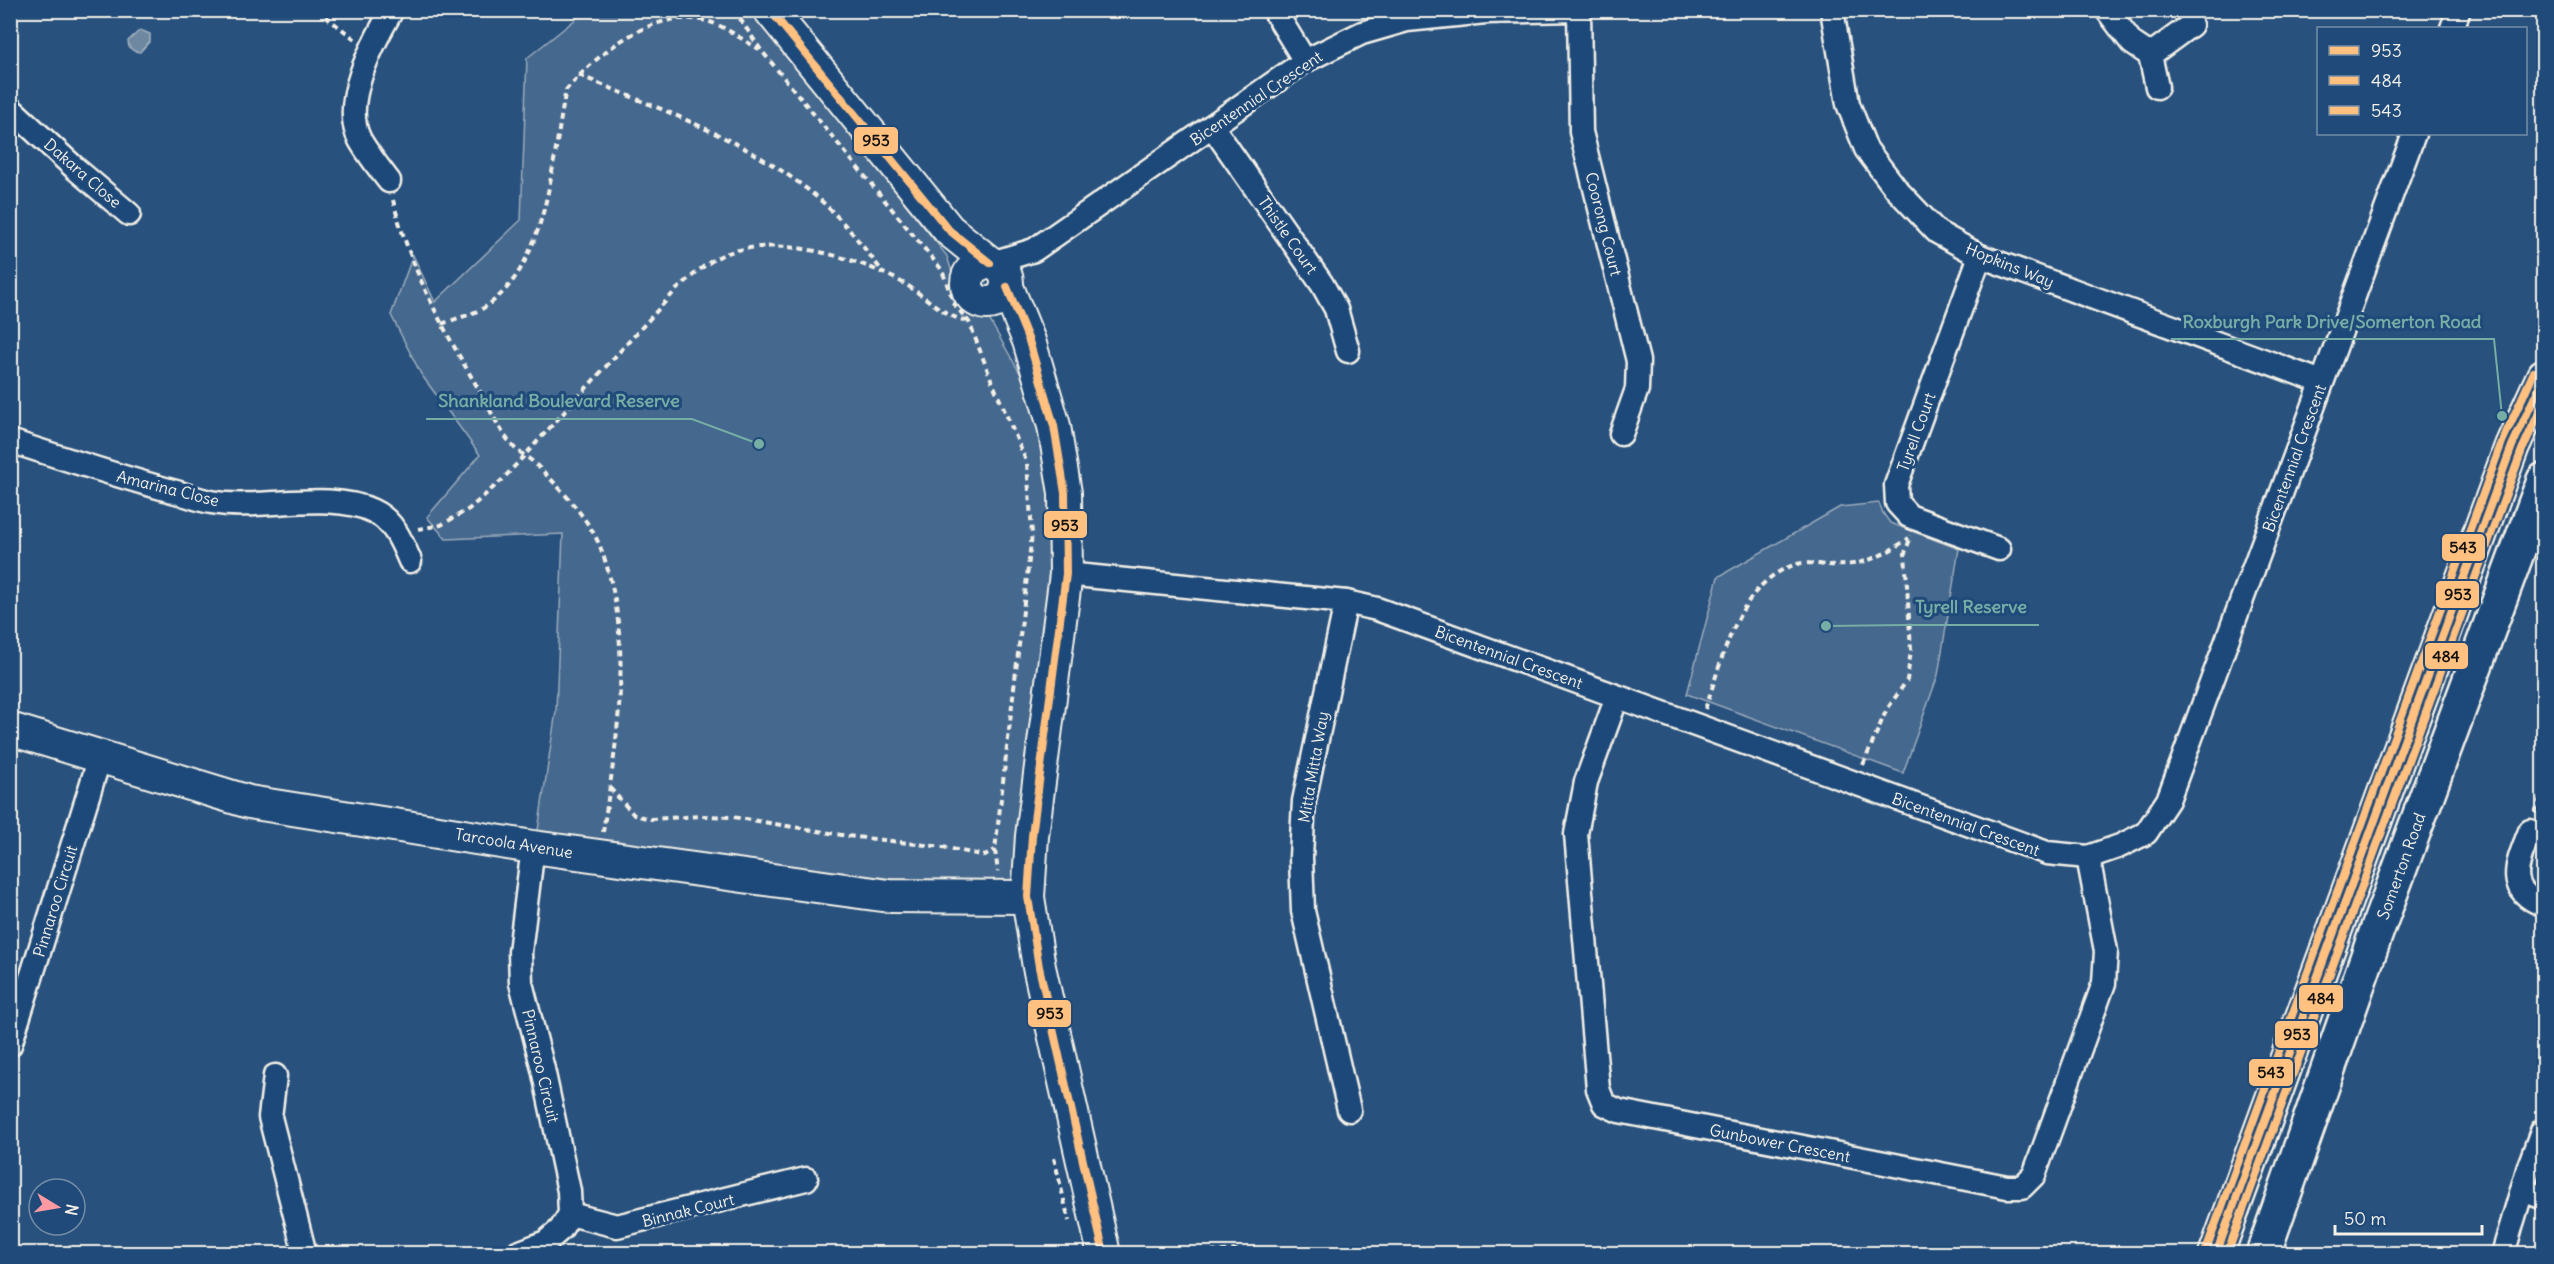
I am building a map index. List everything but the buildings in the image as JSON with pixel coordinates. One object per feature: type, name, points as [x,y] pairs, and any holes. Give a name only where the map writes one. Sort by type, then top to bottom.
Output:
[{"type":"main road","points":[[2216,1254],[2512,446],[2544,376]]},
{"type":"main road","name":"Somerton Road","points":[[2263,1254],[2402,861],[2544,480]]},
{"type":"street","points":[[389,182],[359,139],[354,119],[356,90],[371,51],[392,10]]},
{"type":"street","points":[[770,10],[949,230],[1029,340],[1054,426],[1065,493],[1066,574],[1032,836],[1014,897],[1039,967],[1104,1254]]},
{"type":"street","points":[[1274,10],[1305,61]]},
{"type":"street","name":"Bicentennial Crescent","points":[[988,286],[1034,250],[1305,61],[1362,33],[1407,20],[1486,12],[1578,10]]},
{"type":"street","name":"Coorong Court","points":[[1578,10],[1581,132],[1638,361],[1637,389],[1621,434]]},
{"type":"street","name":"Hopkins Way","points":[[1832,10],[1848,104],[1866,149],[1897,190],[1937,232],[1980,256],[2322,382]]},
{"type":"street","points":[[2107,10],[2132,43],[2150,55],[2157,87]]},
{"type":"street","points":[[2452,27],[2459,10]]},
{"type":"street","points":[[2150,55],[2191,25]]},
{"type":"street","name":"Dakara Close","points":[[10,108],[133,218]]},
{"type":"street","name":"Thistle Court","points":[[1212,126],[1322,284],[1336,309],[1348,351]]},
{"type":"street","name":"Bicentennial Crescent","points":[[1066,574],[1346,602],[1377,609],[2047,853],[2088,857],[2120,846],[2146,832],[2168,800],[2414,135]]},
{"type":"street","name":"Tyrell Court","points":[[1980,256],[1896,485],[1897,503],[1909,516],[1914,528],[1999,549]]},
{"type":"street","name":"Amarina Close","points":[[10,441],[132,480],[211,502],[250,504],[331,502],[374,511],[389,522],[396,532],[411,565]]},
{"type":"street","name":"Mitta Mitta Way","points":[[1346,602],[1304,801],[1300,857],[1303,911],[1349,1110]]},
{"type":"street","name":"Gunbower Crescent","points":[[1617,697],[1586,782],[1576,834],[1598,1089],[1604,1104],[1619,1111],[2007,1187],[2022,1187],[2034,1175],[2104,983],[2106,951],[2088,857]]},
{"type":"street","name":"Tarcoola Avenue","points":[[10,729],[249,802],[533,847],[889,896],[1014,897]]},
{"type":"street","name":"Pinnaroo Circuit","points":[[10,1045],[100,757]]},
{"type":"street","points":[[2530,831],[2518,861],[2516,878],[2521,892],[2544,905]]},
{"type":"street","name":"Pinnaroo Circuit","points":[[533,847],[520,952],[521,983],[543,1069],[567,1180],[570,1214]]},
{"type":"street","points":[[277,1075],[270,1117],[305,1254]]},
{"type":"street","points":[[2503,1254],[2542,1131]]},
{"type":"street","name":"Binnak Court","points":[[570,1214],[617,1226],[811,1178]]},
{"type":"street","points":[[2522,1190],[2544,1198]]},
{"type":"street","points":[[515,1254],[546,1242],[561,1229],[570,1214]]},
{"type":"path","points":[[318,10],[371,51]]},
{"type":"path","points":[[734,10],[761,50],[942,270],[954,304],[988,286]]},
{"type":"path","points":[[442,324],[488,306],[510,285],[537,238],[546,208],[566,90],[579,75],[624,40],[658,21],[681,17],[711,22],[761,50]]},
{"type":"path","points":[[579,75],[696,124],[767,163],[818,199],[856,236],[883,272]]},
{"type":"path","points":[[389,182],[403,237],[442,324],[512,446],[525,456],[583,516],[601,548],[615,602],[619,646],[619,720],[600,856]]},
{"type":"path","points":[[396,532],[441,525],[469,509],[525,456],[677,289],[710,262],[726,254],[787,247],[835,255],[883,272],[957,320],[988,286]]},
{"type":"path","points":[[988,286],[991,379],[1027,463],[1032,534],[995,850],[1014,897]]},
{"type":"path","points":[[1698,726],[1747,600],[1772,577],[1798,563],[1851,566],[1887,554],[1914,528]]},
{"type":"path","points":[[1855,783],[1886,711],[1907,680],[1911,651],[1905,553],[1914,528]]},
{"type":"path","points":[[610,788],[634,815],[651,819],[733,817],[848,836],[942,847],[985,856],[995,850]]},
{"type":"path","points":[[1179,1254],[1238,1250],[1239,1254]]},
{"type":"shaded area","points":[[586,11],[752,11],[947,256],[960,298],[989,319],[1021,375],[1044,433],[1055,552],[1019,867],[1012,880],[999,888],[890,887],[537,837],[556,711],[563,534],[446,539],[427,517],[480,455],[421,374],[391,315],[413,255],[435,302],[521,220],[527,58]]},
{"type":"shaded area","points":[[140,30],[150,34],[150,41],[140,52],[129,47],[128,41]]},
{"type":"shaded area","points":[[1879,503],[1890,523],[1959,549],[1938,675],[1903,773],[1687,694],[1718,577],[1840,507]]},
{"type":"transit line","name":"953","points":[[770,10],[949,230],[990,263]]},
{"type":"transit line","name":"953","points":[[1007,287],[1029,341],[1054,426],[1065,493],[1066,574],[1032,836],[1028,897],[1039,967],[1104,1254]]},
{"type":"transit line","name":"543","points":[[2206,1250],[2502,442],[2534,372]]},
{"type":"transit line","name":"953","points":[[2216,1254],[2512,446],[2544,377]]},
{"type":"transit line","name":"484","points":[[2227,1254],[2522,450],[2544,402]]},
{"type":"place","name":"Roxburgh Park Drive/Somerton Road","points":[[2502,416]]},
{"type":"place","name":"Shankland Boulevard Reserve","points":[[759,444]]},
{"type":"place","name":"Tyrell Reserve","points":[[1826,626]]}]
